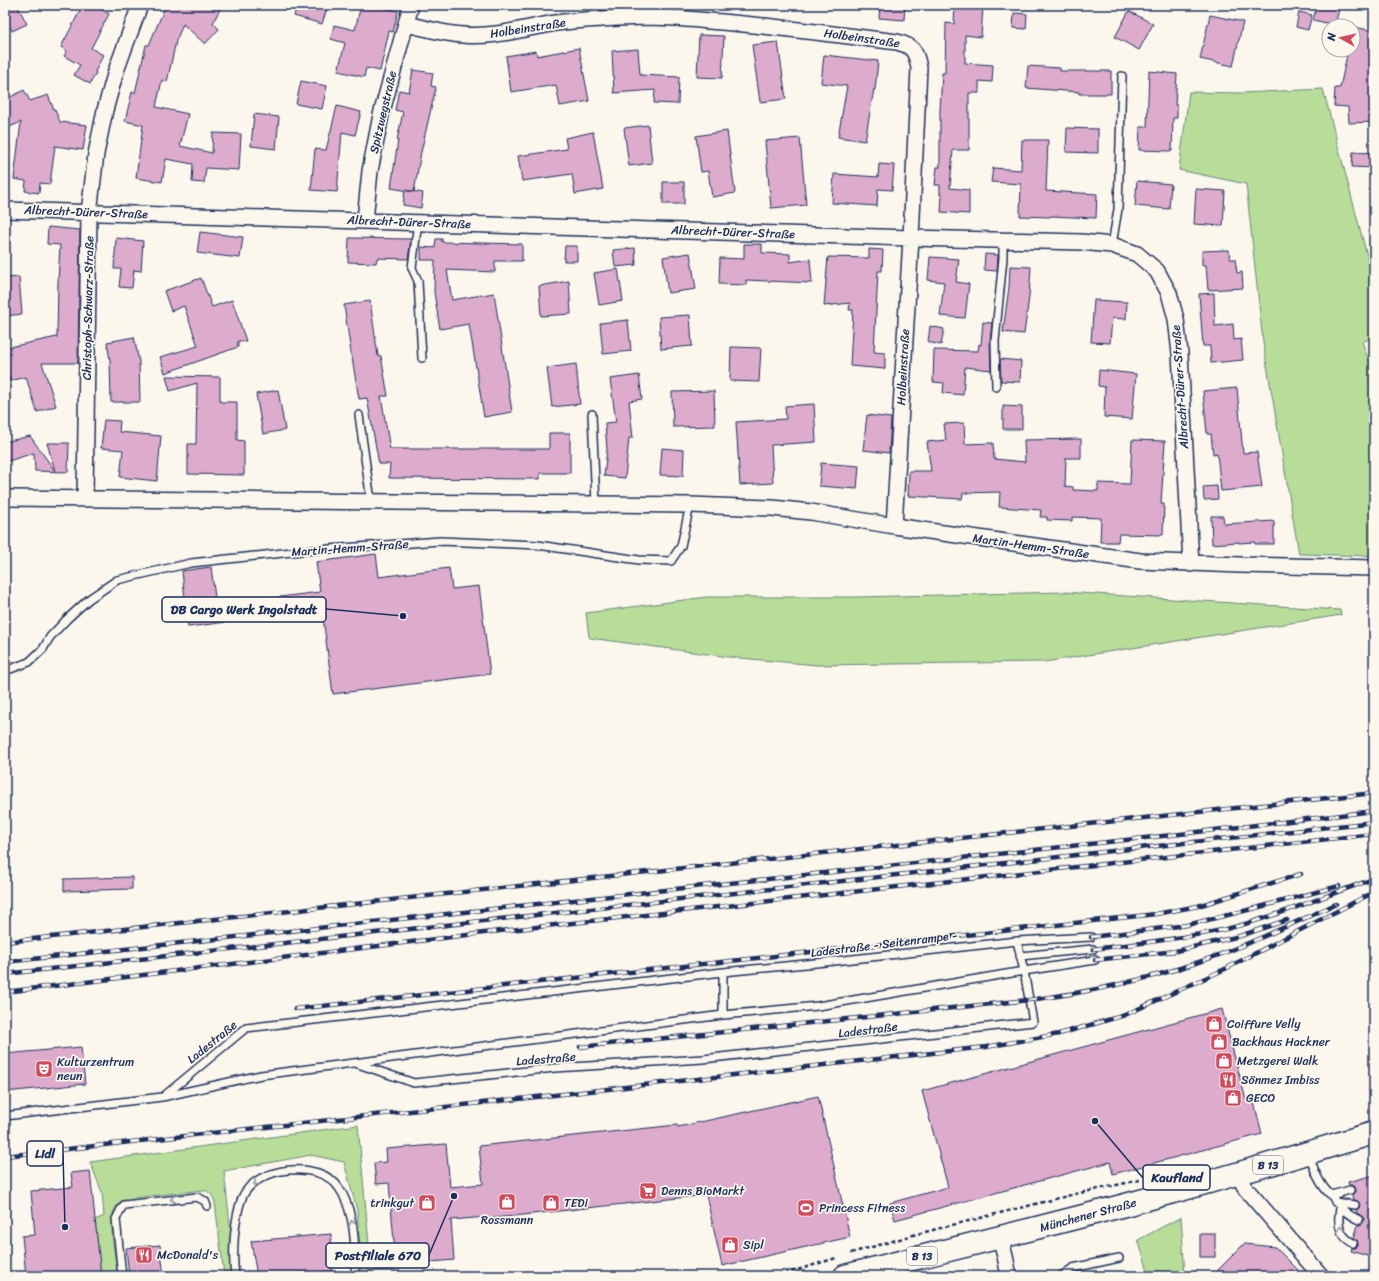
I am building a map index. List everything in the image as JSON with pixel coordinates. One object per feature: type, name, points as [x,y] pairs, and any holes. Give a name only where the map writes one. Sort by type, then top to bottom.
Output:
[{"type":"main road","name":"Münchener Straße","points":[[844,1266],[1000,1238],[1238,1174],[1374,1133]]},
{"type":"street","name":"Christoph-Schwarz-Straße","points":[[85,498],[89,213],[96,154],[105,110],[116,71],[140,5]]},
{"type":"street","name":"Spitzwegstraße","points":[[365,220],[370,172],[381,115],[411,5]]},
{"type":"street","name":"Holbeinstraße","points":[[406,24],[463,36],[514,32],[554,23],[583,19],[649,17],[746,24],[897,42],[906,44],[913,49],[917,57],[918,68],[911,238],[894,526]]},
{"type":"street","name":"Albrecht-Dürer-Straße","points":[[5,210],[1081,242],[1112,245],[1137,254],[1157,271],[1169,293],[1176,320],[1180,353],[1191,564]]},
{"type":"street","name":"Martin-Hemm-Straße","points":[[5,498],[690,505],[772,508],[811,512],[894,526],[1140,561],[1191,564],[1374,568]]},
{"type":"street","points":[[1238,1174],[1246,1189],[1321,1276]]},
{"type":"street","points":[[1000,1238],[1009,1276]]},
{"type":"lane","points":[[1112,245],[1118,209],[1122,76]]},
{"type":"lane","points":[[418,222],[412,268],[418,281],[422,358]]},
{"type":"lane","points":[[996,387],[995,341],[1003,240]]},
{"type":"lane","points":[[592,414],[596,504]]},
{"type":"lane","points":[[359,415],[371,501]]},
{"type":"lane","name":"Martin-Hemm-Straße","points":[[5,671],[29,662],[43,649],[50,637],[67,619],[89,599],[117,580],[191,563],[302,551],[440,541],[538,545],[639,560],[670,561],[681,546],[690,505]]},
{"type":"lane","name":"Ladestraße - Seitenrampe -","points":[[723,972],[816,964],[980,944],[1091,937]]},
{"type":"lane","points":[[1017,941],[1024,971],[1095,960]]},
{"type":"lane","points":[[1020,956],[1093,949]]},
{"type":"lane","name":"Ladestraße","points":[[162,1097],[261,1076],[354,1063],[723,1015],[818,1006],[1024,971],[1033,1022],[703,1059],[555,1068],[414,1083],[354,1063]]},
{"type":"lane","points":[[723,972],[723,1015]]},
{"type":"lane","name":"Ladestraße","points":[[162,1097],[246,1028],[723,972]]},
{"type":"lane","points":[[5,1116],[162,1097]]},
{"type":"lane","points":[[1308,1153],[1314,1170],[1327,1192],[1340,1208],[1350,1216],[1359,1220]]},
{"type":"lane","points":[[235,1276],[234,1245],[237,1220],[243,1197],[254,1183],[266,1176],[288,1170],[306,1170],[327,1176],[339,1187],[347,1204],[353,1228],[356,1254],[355,1276]]},
{"type":"lane","points":[[1333,1198],[1350,1190]]},
{"type":"lane","points":[[122,1276],[116,1219],[124,1205],[197,1196],[205,1202],[207,1206]]},
{"type":"lane","points":[[1333,1198],[1345,1204],[1355,1205]]},
{"type":"lane","points":[[1340,1208],[1338,1217],[1341,1232],[1346,1240],[1353,1243]]},
{"type":"lane","points":[[1061,1276],[1073,1268],[1119,1258]]},
{"type":"path","points":[[849,1254],[924,1232],[1096,1189],[1147,1178]]},
{"type":"path","points":[[778,1276],[844,1266]]},
{"type":"path","points":[[944,1271],[945,1276]]},
{"type":"green space","points":[[1323,89],[1374,282],[1374,337],[1362,342],[1374,374],[1374,556],[1299,554],[1263,342],[1246,184],[1179,170],[1189,92],[1242,93]]},
{"type":"green space","points":[[1064,592],[1340,610],[1341,615],[1044,662],[817,665],[729,657],[590,638],[586,613],[707,597],[858,597]]},
{"type":"green space","points":[[358,1125],[372,1276],[362,1276],[357,1210],[344,1162],[311,1155],[224,1171],[231,1233],[233,1276],[224,1276],[215,1203],[211,1194],[203,1190],[124,1199],[117,1206],[112,1217],[113,1243],[118,1276],[101,1276],[95,1220],[104,1216],[102,1192],[90,1162]]},
{"type":"green space","points":[[1181,1217],[1185,1276],[1150,1276],[1138,1240]]},
{"type":"building","points":[[5,5],[17,5],[27,24],[12,31],[5,17]]},
{"type":"building","points":[[83,5],[94,5],[109,14],[91,48],[103,55],[90,84],[74,75],[80,65],[64,56],[67,51],[61,47]]},
{"type":"building","points":[[166,5],[222,5],[213,23],[219,29],[205,44],[183,24],[176,41],[167,82],[162,80],[156,107],[188,114],[180,146],[212,153],[213,133],[241,134],[239,170],[206,168],[204,183],[192,182],[193,164],[166,159],[162,182],[136,178],[143,125],[125,121],[132,92],[135,93],[146,45],[149,45]]},
{"type":"building","points":[[297,5],[328,5],[322,24],[294,16]]},
{"type":"building","points":[[361,5],[370,5],[398,11],[393,32],[389,31],[380,71],[366,68],[364,77],[338,71],[345,43],[331,39],[334,25],[355,30]]},
{"type":"building","points":[[880,5],[905,5],[904,20],[879,18]]},
{"type":"building","points":[[955,5],[983,5],[981,37],[965,35],[965,63],[993,65],[992,82],[979,81],[979,93],[969,93],[969,150],[953,150],[950,188],[969,190],[969,214],[941,212],[942,195],[940,195],[940,185],[935,185],[937,167],[940,167],[940,110],[942,73],[945,73],[946,23],[954,24]]},
{"type":"building","points":[[1317,5],[1340,5],[1337,18],[1321,18],[1321,22],[1313,20]]},
{"type":"building","points":[[1129,11],[1153,24],[1139,50],[1115,37]]},
{"type":"building","points":[[1299,12],[1312,15],[1308,30],[1296,27]]},
{"type":"building","points":[[1014,13],[1027,14],[1026,29],[1013,28]]},
{"type":"building","points":[[1210,15],[1243,22],[1233,66],[1200,59]]},
{"type":"building","points":[[1361,28],[1374,31],[1374,122],[1349,123],[1348,107],[1334,106],[1335,88],[1340,88],[1346,58],[1361,58]]},
{"type":"building","points":[[699,35],[724,36],[722,78],[697,77]]},
{"type":"building","points":[[778,42],[786,99],[760,102],[752,45]]},
{"type":"building","points":[[579,48],[589,101],[560,106],[556,85],[511,92],[506,56],[536,51],[537,56]]},
{"type":"building","points":[[638,49],[640,75],[679,77],[678,104],[654,103],[655,90],[614,93],[612,51]]},
{"type":"building","points":[[824,55],[878,61],[875,90],[874,89],[865,141],[838,137],[847,86],[821,83]]},
{"type":"building","points":[[1028,66],[1060,68],[1060,71],[1111,71],[1111,94],[1079,94],[1079,92],[1026,88]]},
{"type":"building","points":[[413,70],[433,73],[431,86],[436,87],[421,152],[414,192],[391,188],[397,140],[403,112],[395,110],[399,90],[409,92]]},
{"type":"building","points":[[1149,71],[1177,74],[1175,105],[1177,105],[1177,118],[1173,118],[1172,151],[1139,150],[1140,127],[1147,127]]},
{"type":"building","points":[[301,81],[327,86],[322,109],[296,104]]},
{"type":"building","points":[[24,90],[30,101],[48,95],[60,122],[87,125],[83,150],[55,146],[50,184],[40,183],[39,193],[25,191],[26,181],[14,179],[21,122],[5,129],[5,100]]},
{"type":"building","points":[[337,106],[361,112],[355,135],[342,132],[337,192],[311,190],[315,149],[326,150]]},
{"type":"building","points":[[254,114],[279,117],[276,149],[251,146]]},
{"type":"building","points":[[648,125],[652,163],[629,166],[624,128]]},
{"type":"building","points":[[1067,128],[1098,129],[1098,153],[1066,152]]},
{"type":"building","points":[[727,131],[735,193],[712,197],[708,171],[701,172],[696,136]]},
{"type":"building","points":[[593,132],[603,189],[575,194],[572,174],[522,181],[518,156],[567,149],[565,138]]},
{"type":"building","points":[[800,138],[806,205],[771,208],[765,141]]},
{"type":"building","points":[[1022,140],[1048,140],[1046,191],[1097,194],[1096,218],[1020,216],[1021,184],[991,182],[993,168],[1021,170]]},
{"type":"building","points":[[1353,152],[1374,153],[1374,168],[1352,167]]},
{"type":"building","points":[[879,164],[894,165],[892,190],[878,189],[877,206],[832,203],[834,174],[878,177]]},
{"type":"building","points":[[1137,181],[1171,184],[1169,209],[1135,206]]},
{"type":"building","points":[[663,182],[684,182],[684,204],[663,204]]},
{"type":"building","points":[[1196,189],[1225,191],[1223,226],[1194,224]]},
{"type":"building","points":[[405,190],[423,193],[421,208],[403,205]]},
{"type":"building","points":[[48,227],[80,230],[78,363],[42,363],[56,406],[37,412],[26,377],[10,381],[5,360],[5,348],[57,337],[60,245],[47,244]]},
{"type":"building","points":[[200,232],[243,237],[240,258],[197,253]]},
{"type":"building","points":[[116,238],[143,241],[141,271],[134,270],[132,288],[119,287],[121,269],[114,269]]},
{"type":"building","points":[[349,238],[411,239],[408,259],[377,258],[376,263],[348,262]]},
{"type":"building","points":[[436,239],[442,239],[442,242],[522,244],[522,261],[495,261],[495,272],[447,270],[452,300],[494,293],[512,412],[484,417],[469,324],[440,329],[434,292],[435,260],[421,260],[421,247],[435,248]]},
{"type":"building","points":[[744,244],[762,244],[762,253],[790,254],[790,262],[810,259],[812,283],[746,280],[746,285],[719,284],[720,258],[744,259]]},
{"type":"building","points":[[565,246],[577,246],[577,261],[564,261]]},
{"type":"building","points":[[635,248],[636,265],[615,267],[613,250]]},
{"type":"building","points":[[869,249],[883,250],[882,271],[878,271],[874,352],[885,353],[885,369],[850,366],[853,310],[849,310],[850,303],[824,306],[828,257],[869,258]]},
{"type":"building","points":[[1229,250],[1230,259],[1235,259],[1237,273],[1242,272],[1243,288],[1208,290],[1206,265],[1202,265],[1202,251]]},
{"type":"building","points":[[690,253],[696,289],[668,293],[663,257]]},
{"type":"building","points":[[985,254],[998,255],[997,271],[984,270]]},
{"type":"building","points":[[930,257],[959,259],[956,282],[969,284],[965,318],[940,316],[944,282],[928,280]]},
{"type":"building","points":[[1010,266],[1031,267],[1024,334],[1003,332],[1009,287]]},
{"type":"building","points":[[618,269],[623,301],[599,305],[594,273]]},
{"type":"building","points":[[19,277],[22,314],[5,316],[5,278]]},
{"type":"building","points":[[201,278],[212,307],[232,300],[246,341],[238,341],[238,347],[165,373],[160,357],[198,346],[184,306],[171,311],[164,291]]},
{"type":"building","points":[[569,281],[571,314],[541,316],[539,286]]},
{"type":"building","points":[[1214,293],[1215,326],[1233,324],[1234,340],[1241,339],[1243,360],[1211,363],[1210,346],[1203,346],[1199,294]]},
{"type":"building","points":[[1094,300],[1127,302],[1126,319],[1112,318],[1110,343],[1091,342]]},
{"type":"building","points":[[370,301],[378,356],[381,356],[388,396],[381,396],[390,449],[549,449],[549,433],[570,433],[570,473],[540,473],[540,479],[389,478],[390,464],[379,464],[367,398],[359,399],[344,305]]},
{"type":"building","points":[[690,315],[692,346],[661,349],[659,317]]},
{"type":"building","points":[[628,320],[631,351],[603,354],[600,323]]},
{"type":"building","points":[[983,322],[992,323],[990,341],[991,370],[965,367],[963,395],[943,393],[944,383],[933,382],[934,350],[978,351],[979,344],[981,345]]},
{"type":"building","points":[[930,326],[944,329],[941,345],[928,342]]},
{"type":"building","points":[[134,337],[139,362],[140,402],[111,402],[110,360],[107,342]]},
{"type":"building","points":[[731,347],[761,348],[759,382],[730,381]]},
{"type":"building","points":[[1000,359],[1021,361],[1020,382],[1001,381]]},
{"type":"building","points":[[576,364],[580,404],[552,407],[547,368]]},
{"type":"building","points":[[1099,370],[1136,374],[1132,419],[1104,417],[1105,387],[1098,386]]},
{"type":"building","points":[[639,375],[642,399],[629,401],[633,438],[629,438],[625,478],[604,476],[607,449],[605,423],[616,422],[610,379]]},
{"type":"building","points":[[166,376],[220,377],[220,402],[237,402],[237,440],[244,441],[244,475],[188,474],[188,444],[196,444],[197,383],[170,391]]},
{"type":"building","points":[[1237,388],[1243,453],[1257,452],[1262,487],[1221,491],[1217,453],[1213,454],[1211,434],[1207,434],[1203,391]]},
{"type":"building","points":[[278,390],[285,430],[263,434],[256,394]]},
{"type":"building","points":[[714,391],[715,426],[673,427],[672,392]]},
{"type":"building","points":[[814,404],[816,442],[771,445],[773,483],[740,485],[736,422],[786,419],[785,406]]},
{"type":"building","points":[[1003,406],[1022,407],[1022,429],[1003,429]]},
{"type":"building","points":[[867,415],[891,418],[889,453],[863,450]]},
{"type":"building","points":[[104,420],[120,421],[119,432],[161,436],[157,481],[120,477],[123,450],[101,448]]},
{"type":"building","points":[[964,423],[965,444],[993,443],[994,459],[1025,462],[1024,440],[1081,439],[1081,458],[1066,458],[1065,486],[1073,487],[1073,490],[1098,491],[1098,483],[1130,484],[1132,440],[1165,441],[1161,504],[1164,504],[1163,535],[1119,534],[1118,542],[1100,542],[1101,518],[1072,517],[1072,521],[1047,520],[1047,517],[1040,517],[1041,510],[999,507],[1000,492],[963,493],[962,499],[908,496],[909,471],[931,471],[927,442],[946,440],[944,424]]},
{"type":"building","points":[[30,436],[55,471],[47,443],[69,443],[68,472],[35,471],[34,453],[5,462],[5,442]]},
{"type":"building","points":[[662,448],[684,450],[683,476],[660,475]]},
{"type":"building","points":[[821,463],[859,466],[857,489],[819,486]]},
{"type":"building","points":[[1217,486],[1218,499],[1204,500],[1203,487]]},
{"type":"building","points":[[1211,516],[1223,516],[1224,524],[1274,521],[1274,544],[1239,542],[1212,544]]},
{"type":"building","points":[[376,554],[379,577],[449,568],[452,589],[479,586],[490,674],[333,694],[322,610],[188,627],[182,571],[211,567],[216,605],[320,592],[316,562]]},
{"type":"building","points":[[132,877],[132,889],[64,891],[64,879]]},
{"type":"building","points":[[1222,1009],[1246,1100],[1253,1098],[1262,1134],[1113,1174],[1110,1162],[895,1220],[890,1203],[948,1187],[922,1091]]},
{"type":"building","name":"Kulturzentrum neun","points":[[81,1047],[85,1084],[5,1092],[5,1054]]},
{"type":"building","points":[[818,1096],[850,1237],[722,1266],[706,1195],[486,1219],[486,1217],[451,1220],[454,1260],[396,1265],[389,1183],[376,1184],[374,1163],[387,1162],[386,1149],[446,1144],[450,1187],[483,1184],[479,1146],[677,1125],[678,1127]]},
{"type":"building","points":[[90,1171],[101,1276],[26,1276],[22,1236],[35,1235],[31,1191],[73,1187],[71,1173]]},
{"type":"building","points":[[1374,1175],[1374,1258],[1351,1251],[1352,1248],[1355,1248],[1357,1245],[1358,1241],[1354,1238],[1358,1225],[1362,1224],[1364,1220],[1356,1210],[1359,1208],[1360,1204],[1358,1201],[1353,1200],[1352,1195],[1355,1192],[1355,1188],[1352,1185],[1349,1185],[1348,1182]]},
{"type":"building","points":[[1200,1233],[1215,1233],[1215,1257],[1200,1257]]},
{"type":"building","points":[[331,1234],[332,1271],[257,1276],[251,1241]]},
{"type":"building","points":[[1244,1244],[1275,1247],[1304,1276],[1212,1276]]},
{"type":"building","name":"McDonald's","points":[[160,1245],[164,1276],[129,1276],[126,1248]]},
{"type":"railway","points":[[5,942],[1374,793]]},
{"type":"railway","points":[[5,962],[1172,835],[1374,811]]},
{"type":"railway","points":[[5,974],[1374,822]]},
{"type":"railway","points":[[5,992],[500,931],[1374,834]]},
{"type":"railway","points":[[295,1009],[1156,914],[1198,906],[1301,874]]},
{"type":"railway","points":[[1093,949],[1174,939],[1222,930],[1279,913],[1374,879]]},
{"type":"railway","points":[[1091,937],[1187,925],[1339,886]]},
{"type":"railway","points":[[5,1156],[986,1047],[1059,1034],[1125,1015],[1225,969],[1374,892]]},
{"type":"railway","points":[[580,1047],[1029,1000],[1070,994],[1152,976],[1211,958],[1265,936],[1336,904]]},
{"type":"railway","points":[[1095,960],[1176,951],[1240,936],[1287,920]]},
{"type":"place","name":"DB Cargo Werk Ingolstadt","points":[[403,616]]},
{"type":"place","name":"Coiffure Velly","points":[[1214,1024]]},
{"type":"place","name":"Backhaus Hackner","points":[[1219,1042]]},
{"type":"place","name":"Metzgerei Walk","points":[[1224,1061]]},
{"type":"place","name":"Kulturzentrum neun","points":[[44,1069]]},
{"type":"place","name":"Sönmez Imbiss","points":[[1228,1080]]},
{"type":"place","name":"GECO","points":[[1233,1098]]},
{"type":"place","name":"Kaufland","points":[[1095,1121]]},
{"type":"place","name":"Denns BioMarkt","points":[[648,1191]]},
{"type":"place","name":"Postfiliale 670","points":[[454,1196]]},
{"type":"place","name":"Rossmann","points":[[507,1202]]},
{"type":"place","name":"trinkgut","points":[[427,1203]]},
{"type":"place","name":"TEDi","points":[[551,1203]]},
{"type":"place","name":"Princess Fitness","points":[[806,1208]]},
{"type":"place","name":"Lidl","points":[[65,1227]]},
{"type":"place","name":"Sipl","points":[[730,1245]]},
{"type":"place","name":"McDonald's","points":[[144,1255]]}]
